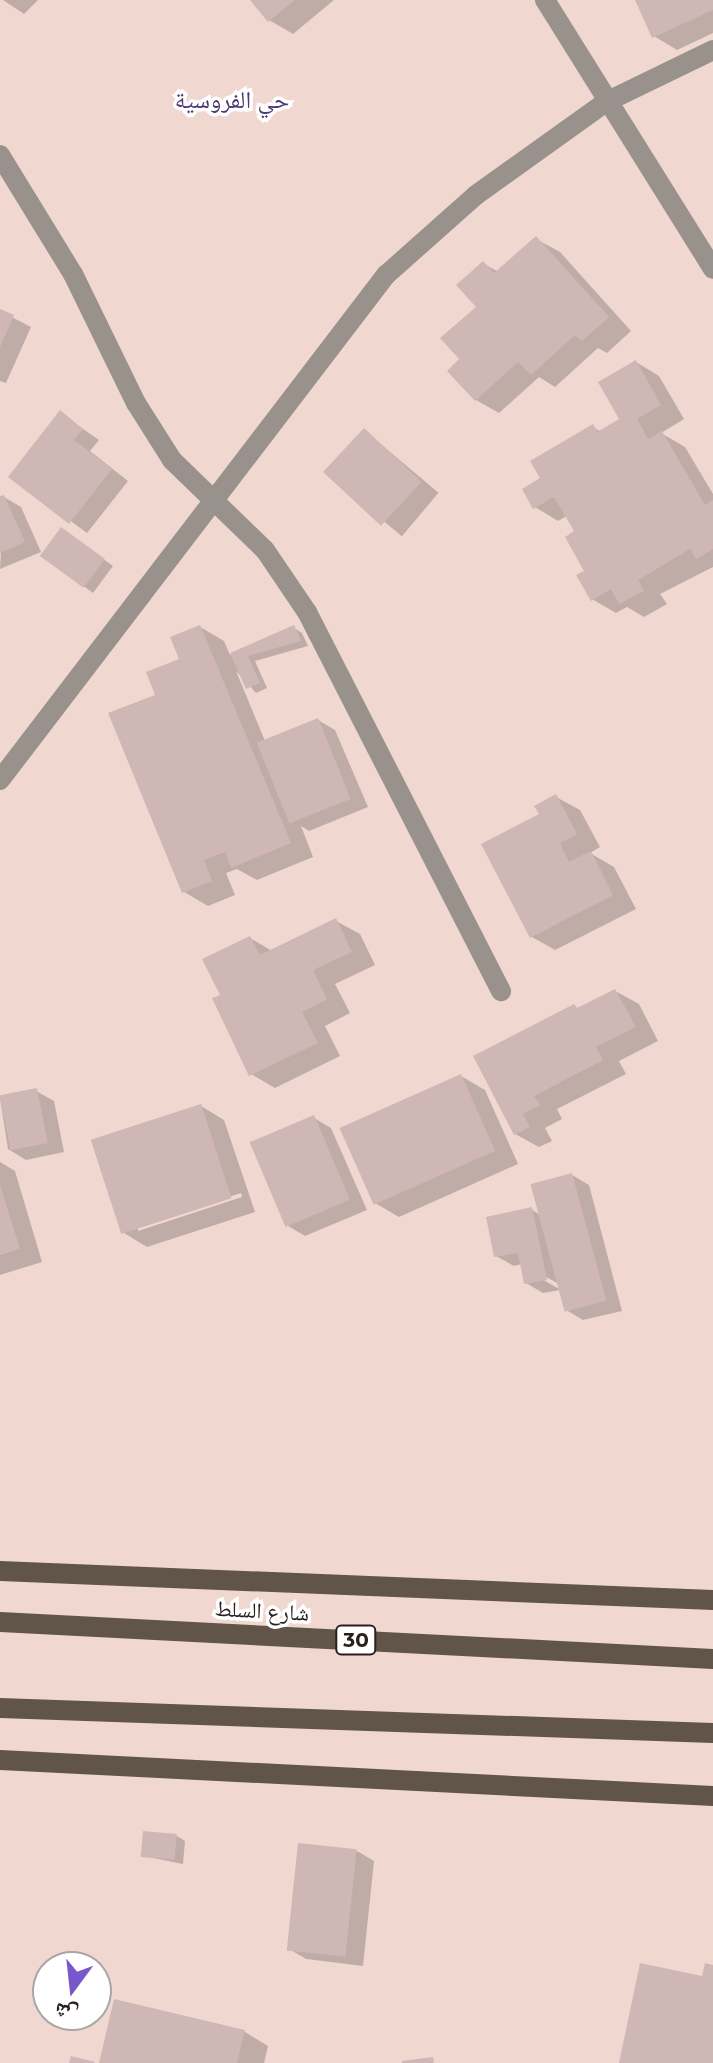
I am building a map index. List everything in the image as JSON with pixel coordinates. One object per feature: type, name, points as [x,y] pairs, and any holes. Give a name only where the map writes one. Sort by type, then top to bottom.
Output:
[{"type":"main road","points":[[0,1571],[713,1600]]},
{"type":"main road","name":"شارع السلط","points":[[0,1622],[713,1659]]},
{"type":"main road","points":[[0,1708],[713,1733]]},
{"type":"main road","points":[[0,1760],[713,1796]]},
{"type":"street","points":[[545,0],[713,269]]},
{"type":"street","points":[[0,780],[210,501],[386,275],[476,195],[606,102],[713,50]]},
{"type":"street","points":[[0,155],[73,274],[157,438],[210,501],[265,550],[307,612],[501,991]]},
{"type":"building","points":[[250,0],[295,0],[268,22]]},
{"type":"building","points":[[635,0],[713,0],[713,10],[652,38]]},
{"type":"building","points":[[536,236],[609,317],[582,341],[575,335],[531,375],[518,362],[475,401],[447,371],[459,359],[440,338],[476,307],[456,285],[483,261],[494,273]]},
{"type":"building","points":[[0,309],[14,315],[0,347]]},
{"type":"building","points":[[636,360],[661,405],[637,419],[648,439],[662,431],[705,505],[713,500],[713,549],[696,559],[690,549],[638,580],[644,591],[619,604],[611,589],[591,601],[576,575],[584,571],[565,537],[574,531],[554,497],[533,509],[522,489],[540,478],[530,461],[593,424],[597,432],[619,419],[598,382]]},
{"type":"building","points":[[60,410],[83,429],[74,440],[112,469],[69,524],[8,477]]},
{"type":"building","points":[[364,428],[422,482],[381,526],[323,472]]},
{"type":"building","points":[[4,495],[25,542],[0,553],[0,496]]},
{"type":"building","points":[[61,527],[105,559],[84,588],[40,556]]},
{"type":"building","points":[[200,625],[291,843],[231,868],[225,852],[204,860],[212,881],[182,893],[108,713],[155,695],[146,672],[179,659],[170,637]]},
{"type":"building","points":[[294,625],[301,641],[248,656],[260,683],[246,689],[230,653]]},
{"type":"building","points":[[318,718],[351,799],[289,823],[257,743]]},
{"type":"building","points":[[556,794],[577,834],[560,843],[569,862],[591,851],[613,895],[530,938],[481,844],[539,814],[534,806]]},
{"type":"building","points":[[336,918],[352,952],[313,970],[327,999],[302,1012],[318,1043],[249,1076],[212,998],[220,995],[202,959],[250,936],[260,955]]},
{"type":"building","points":[[615,989],[636,1027],[596,1047],[603,1060],[534,1096],[540,1105],[523,1114],[530,1127],[514,1135],[473,1056],[574,1004],[577,1008]]},
{"type":"building","points":[[461,1074],[495,1151],[374,1205],[339,1128]]},
{"type":"building","points":[[37,1088],[48,1143],[10,1150],[0,1095]]},
{"type":"building","points":[[201,1104],[232,1198],[121,1234],[91,1140]]},
{"type":"building","points":[[314,1115],[350,1200],[286,1227],[250,1142]]},
{"type":"building","points":[[572,1173],[606,1301],[565,1312],[530,1184]]},
{"type":"building","points":[[0,1185],[20,1249],[0,1255]]},
{"type":"building","points":[[532,1207],[547,1280],[524,1284],[518,1253],[494,1257],[486,1217]]},
{"type":"building","points":[[143,1831],[177,1834],[175,1860],[141,1857]]},
{"type":"building","points":[[298,1843],[357,1849],[345,1957],[287,1950]]},
{"type":"building","points":[[640,1963],[702,1976],[705,1963],[713,1965],[713,2063],[619,2063]]},
{"type":"building","points":[[114,1999],[245,2030],[237,2063],[99,2063],[106,2031],[112,2031]]},
{"type":"building","points":[[71,2056],[95,2062],[69,2063]]},
{"type":"building","points":[[433,2057],[434,2063],[402,2063],[402,2061]]},
{"type":"district","name":"حي الفروسية","points":[[232,100]]}]
